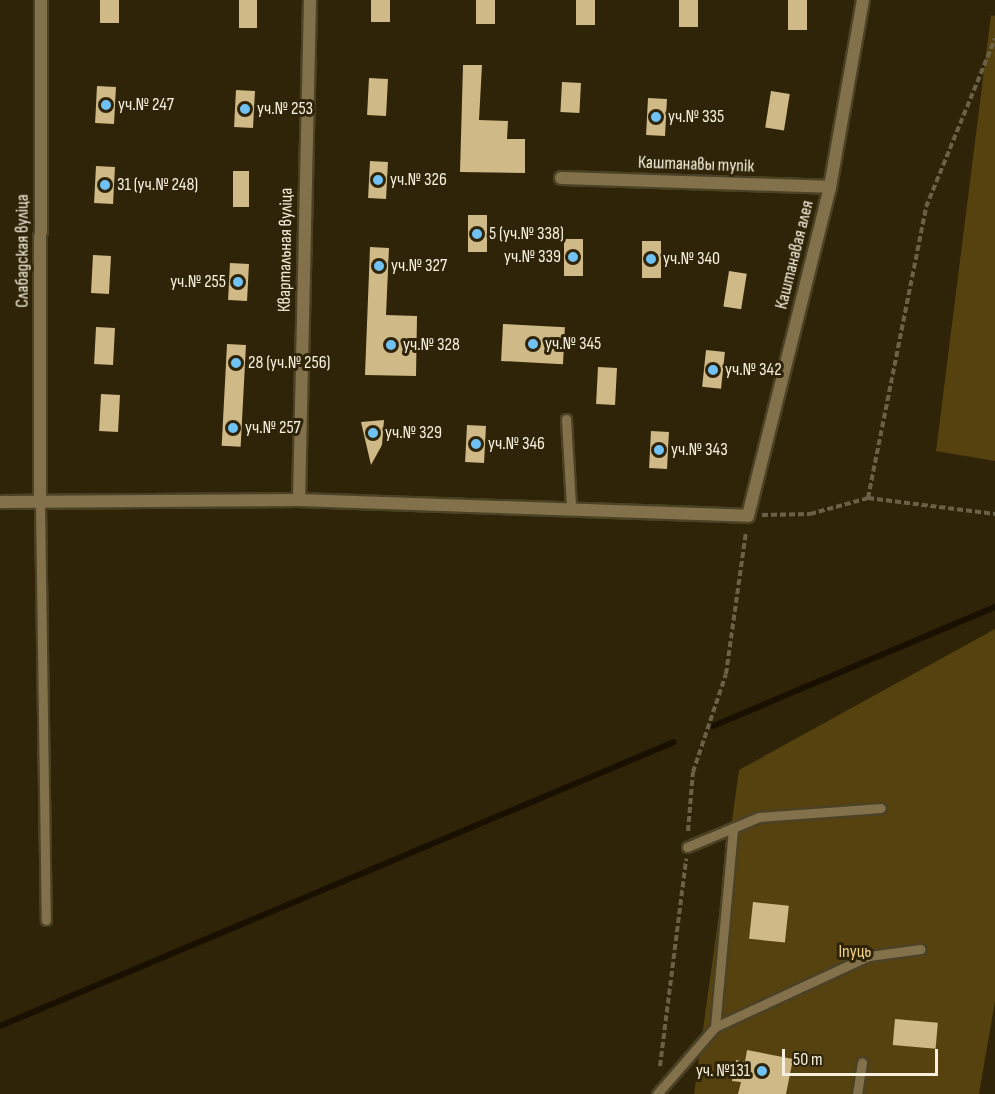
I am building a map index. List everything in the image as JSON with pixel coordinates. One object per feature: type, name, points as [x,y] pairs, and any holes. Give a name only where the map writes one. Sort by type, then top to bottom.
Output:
[{"type":"street","name":"Слабадская вуліца","points":[[40,502],[41,0]]},
{"type":"street","name":"Квартальная вуліца","points":[[299,500],[310,0]]},
{"type":"street","name":"Каштанавая алея","points":[[748,516],[830,187],[863,0]]},
{"type":"street","name":"Каштанавы тупік","points":[[561,178],[830,187]]},
{"type":"street","points":[[0,502],[299,500],[571,506],[748,516]]},
{"type":"lane","points":[[566,419],[571,506]]},
{"type":"lane","points":[[40,502],[46,920]]},
{"type":"lane","points":[[687,847],[759,817],[881,808]]},
{"type":"lane","points":[[715,1027],[733,828]]},
{"type":"lane","points":[[657,1094],[715,1027],[869,956],[921,949]]},
{"type":"lane","points":[[857,1094],[862,1062]]},
{"type":"path","points":[[868,498],[926,207],[995,39]]},
{"type":"path","points":[[660,1070],[687,847],[693,772],[726,674],[748,516],[810,514],[868,498],[995,514]]},
{"type":"green space","points":[[991,15],[995,16],[995,461],[936,451]]},
{"type":"green space","name":"Іпуць","points":[[995,629],[995,1001],[979,1094],[694,1094],[739,770]]},
{"type":"building","points":[[100,0],[119,0],[119,23],[100,23]]},
{"type":"building","points":[[239,0],[257,0],[257,28],[239,28]]},
{"type":"building","points":[[371,0],[390,0],[390,22],[371,22]]},
{"type":"building","points":[[476,0],[495,0],[495,24],[476,24]]},
{"type":"building","points":[[576,0],[595,0],[595,25],[576,25]]},
{"type":"building","points":[[679,0],[698,0],[698,27],[679,27]]},
{"type":"building","points":[[788,0],[807,0],[807,30],[788,30]]},
{"type":"building","points":[[463,65],[482,65],[479,120],[508,121],[507,139],[525,139],[525,173],[460,172]]},
{"type":"building","points":[[369,78],[388,79],[386,116],[367,115]]},
{"type":"building","points":[[562,82],[581,83],[579,113],[560,112]]},
{"type":"building","name":"уч.№ 247","points":[[97,86],[116,87],[114,124],[95,123]]},
{"type":"building","name":"уч.№ 253","points":[[236,90],[255,91],[253,128],[234,127]]},
{"type":"building","points":[[771,91],[790,94],[784,131],[765,128]]},
{"type":"building","name":"уч.№ 335","points":[[648,98],[667,99],[665,136],[646,135]]},
{"type":"building","name":"уч.№ 326","points":[[370,161],[388,162],[386,199],[368,198]]},
{"type":"building","name":"31 (уч.№ 248)","points":[[96,166],[115,167],[113,204],[94,203]]},
{"type":"building","points":[[233,171],[249,171],[249,207],[233,207]]},
{"type":"building","name":"5 (уч.№ 338)","points":[[468,215],[487,215],[487,252],[468,252]]},
{"type":"building","name":"уч.№ 339","points":[[564,239],[583,239],[583,276],[564,276]]},
{"type":"building","name":"уч.№ 340","points":[[642,241],[661,241],[661,278],[642,278]]},
{"type":"building","name":"уч.№ 328","points":[[370,247],[389,248],[386,315],[417,316],[416,376],[365,375]]},
{"type":"building","points":[[93,255],[111,256],[109,294],[91,293]]},
{"type":"building","name":"уч.№ 255","points":[[230,263],[249,264],[247,301],[228,300]]},
{"type":"building","points":[[729,271],[747,274],[741,309],[723,307]]},
{"type":"building","name":"уч.№ 345","points":[[503,324],[565,327],[563,364],[501,361]]},
{"type":"building","points":[[96,327],[115,328],[113,365],[94,364]]},
{"type":"building","points":[[227,344],[246,345],[241,447],[222,446]]},
{"type":"building","name":"уч.№ 342","points":[[706,350],[725,352],[721,389],[702,387]]},
{"type":"building","points":[[598,367],[617,368],[615,405],[596,404]]},
{"type":"building","points":[[101,394],[120,395],[118,432],[99,431]]},
{"type":"building","name":"уч.№ 329","points":[[384,420],[382,445],[371,465],[361,422]]},
{"type":"building","name":"уч.№ 346","points":[[467,425],[486,426],[484,463],[465,462]]},
{"type":"building","name":"уч.№ 343","points":[[651,431],[669,432],[667,469],[649,468]]},
{"type":"building","points":[[753,902],[789,906],[785,943],[749,939]]},
{"type":"building","points":[[895,1019],[938,1023],[936,1049],[893,1045]]},
{"type":"building","name":"уч. №131","points":[[747,1050],[793,1059],[786,1094],[738,1094],[741,1082],[732,1081],[736,1060],[745,1062]]},
{"type":"waterway","points":[[713,726],[995,607]]},
{"type":"waterway","points":[[0,1026],[674,742]]},
{"type":"place","name":"уч.№ 247","points":[[106,105]]},
{"type":"place","name":"уч.№ 253","points":[[245,109]]},
{"type":"place","name":"уч.№ 335","points":[[656,117]]},
{"type":"place","name":"уч.№ 326","points":[[378,180]]},
{"type":"place","name":"31 (уч.№ 248)","points":[[105,185]]},
{"type":"place","name":"5 (уч.№ 338)","points":[[477,234]]},
{"type":"place","name":"уч.№ 339","points":[[573,257]]},
{"type":"place","name":"уч.№ 340","points":[[651,259]]},
{"type":"place","name":"уч.№ 327","points":[[379,266]]},
{"type":"place","name":"уч.№ 255","points":[[238,282]]},
{"type":"place","name":"уч.№ 345","points":[[533,344]]},
{"type":"place","name":"уч.№ 328","points":[[391,345]]},
{"type":"place","name":"28 (уч.№ 256)","points":[[236,363]]},
{"type":"place","name":"уч.№ 342","points":[[713,370]]},
{"type":"place","name":"уч.№ 257","points":[[233,428]]},
{"type":"place","name":"уч.№ 329","points":[[373,433]]},
{"type":"place","name":"уч.№ 346","points":[[476,444]]},
{"type":"place","name":"уч.№ 343","points":[[659,450]]},
{"type":"place","name":"уч. №131","points":[[762,1071]]}]
